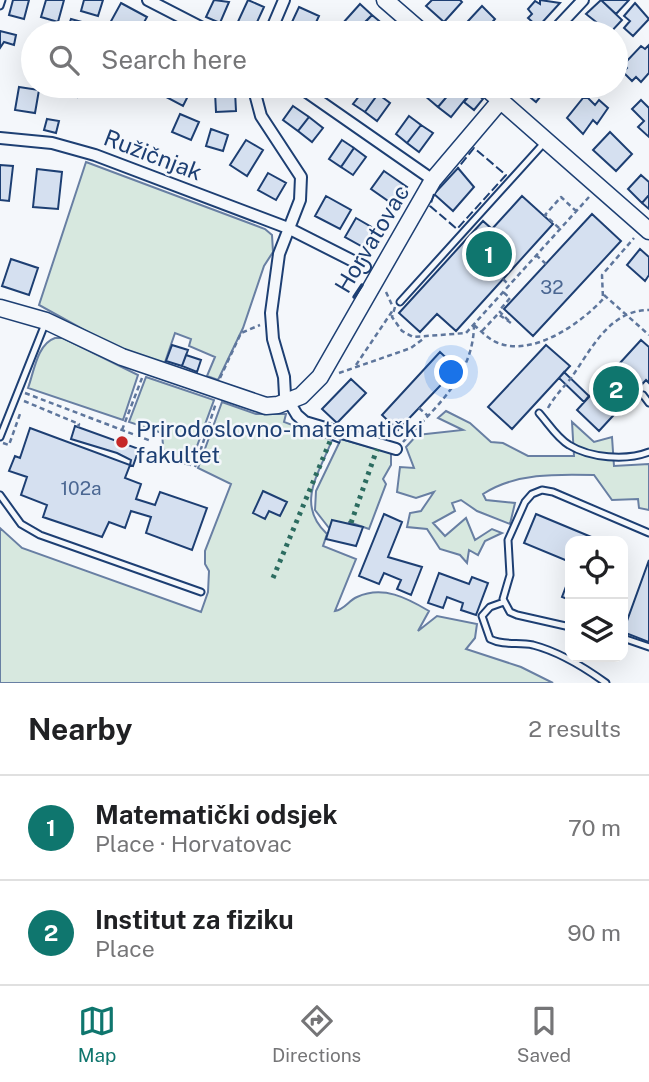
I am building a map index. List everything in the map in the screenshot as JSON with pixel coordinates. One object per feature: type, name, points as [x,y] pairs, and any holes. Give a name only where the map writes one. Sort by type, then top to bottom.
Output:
[{"type":"street","points":[[148,0],[189,21]]},
{"type":"street","points":[[275,21],[284,0]]},
{"type":"street","points":[[385,0],[409,21]]},
{"type":"street","points":[[563,21],[583,0]]},
{"type":"street","points":[[256,98],[261,116],[301,177],[300,200],[279,254],[272,324],[289,402],[305,422],[396,449]]},
{"type":"street","points":[[316,98],[433,180]]},
{"type":"street","name":"Horvatovac","points":[[289,402],[311,389],[320,377],[433,180],[492,98]]},
{"type":"street","points":[[502,98],[546,141],[647,229]]},
{"type":"street","name":"Ružičnjak","points":[[0,138],[52,143],[95,155],[288,228],[365,267]]},
{"type":"street","points":[[0,308],[46,321],[122,358],[232,396],[266,405],[289,402]]},
{"type":"lane","points":[[0,5],[2,0]]},
{"type":"lane","points":[[400,302],[546,141]]},
{"type":"lane","points":[[0,436],[46,321]]},
{"type":"lane","points":[[643,395],[649,403]]},
{"type":"lane","points":[[539,413],[567,444],[590,453],[624,457],[649,452]]},
{"type":"lane","points":[[504,603],[510,575],[508,540],[525,502],[532,494],[542,490],[553,492],[649,533]]},
{"type":"lane","points":[[0,495],[21,524],[40,535],[201,592]]},
{"type":"lane","points":[[504,603],[517,615],[565,626]]},
{"type":"lane","points":[[504,603],[490,607],[482,616],[490,639],[499,643],[531,645],[559,654],[606,683]]},
{"type":"lane","points":[[628,640],[649,647]]},
{"type":"path","points":[[385,289],[394,309],[392,317],[395,323],[413,337],[423,339],[466,333],[593,193]]},
{"type":"path","points":[[560,228],[545,215],[561,197],[576,211]]},
{"type":"path","points":[[647,229],[602,275],[604,295],[649,335]]},
{"type":"path","points":[[536,255],[546,264]]},
{"type":"path","points":[[503,279],[509,285]]},
{"type":"path","points":[[481,331],[498,314],[511,323],[499,311],[510,298],[503,292]]},
{"type":"path","points":[[474,325],[503,345],[538,341],[576,326],[604,295]]},
{"type":"path","points":[[354,368],[366,354],[384,320],[400,302]]},
{"type":"path","points":[[544,419],[548,406],[592,346],[626,314],[649,310]]},
{"type":"path","points":[[216,383],[241,333],[253,326],[272,324]]},
{"type":"path","points":[[396,449],[428,416],[466,364],[473,345],[474,325]]},
{"type":"path","points":[[332,377],[411,348],[423,339]]},
{"type":"path","points":[[122,430],[141,380]]},
{"type":"path","points":[[3,443],[9,445],[18,423],[26,387]]},
{"type":"path","points":[[25,393],[151,441]]},
{"type":"path","points":[[195,467],[218,398]]},
{"type":"path","points":[[22,401],[79,424],[78,427]]},
{"type":"path","points":[[419,408],[428,416]]},
{"type":"shaded area","points":[[86,162],[265,229],[272,235],[273,252],[264,266],[243,328],[218,380],[207,376],[215,357],[189,346],[191,339],[175,333],[164,365],[115,347],[39,305]]},
{"type":"shaded area","points":[[55,338],[63,338],[138,375],[123,420],[28,388],[40,352]]},
{"type":"shaded area","points":[[146,377],[214,400],[190,465],[164,458],[162,433],[129,422]]},
{"type":"shaded area","points":[[222,402],[256,414],[286,414],[284,422],[332,440],[316,477],[311,500],[317,523],[327,534],[323,546],[356,559],[335,611],[367,594],[376,592],[394,595],[429,611],[418,631],[437,616],[477,624],[475,638],[466,649],[521,667],[553,683],[0,683],[0,528],[22,548],[201,612],[208,592],[209,571],[205,564],[205,551],[231,484],[198,468]]},
{"type":"shaded area","points":[[446,411],[470,423],[491,442],[503,443],[528,456],[574,456],[572,422],[594,442],[612,437],[614,466],[649,464],[649,510],[639,508],[638,499],[612,500],[594,475],[536,476],[508,482],[483,494],[486,500],[515,503],[510,524],[477,511],[461,500],[452,503],[455,511],[433,523],[445,536],[466,518],[475,540],[492,529],[502,533],[485,541],[478,555],[469,550],[467,563],[460,555],[440,549],[427,529],[407,527],[410,513],[421,511],[434,492],[416,498],[397,492],[400,467],[414,468],[406,447],[417,435],[463,430],[438,418]]},
{"type":"shaded area","points":[[341,439],[391,453],[391,465],[383,479],[386,484],[369,529],[349,522],[348,526],[329,528],[315,510],[316,491]]},
{"type":"building","points":[[13,0],[29,0],[24,19],[9,15]]},
{"type":"building","points":[[46,0],[64,0],[58,21],[41,17]]},
{"type":"building","points":[[84,0],[103,0],[98,16],[81,11]]},
{"type":"building","points":[[214,0],[229,2],[221,21],[206,17]]},
{"type":"building","points":[[248,0],[264,7],[258,21],[238,21]]},
{"type":"building","points":[[432,0],[462,2],[445,21],[426,6]]},
{"type":"building","points":[[540,0],[560,3],[544,21],[531,21],[528,18],[532,14],[528,9],[535,1],[540,4]]},
{"type":"building","points":[[601,0],[629,0],[616,14]]},
{"type":"building","points":[[601,0],[622,20],[595,21],[586,14]]},
{"type":"building","points":[[121,3],[147,17],[145,21],[111,21]]},
{"type":"building","points":[[635,3],[649,19],[633,36],[628,32],[630,21],[624,16]]},
{"type":"building","points":[[360,4],[372,15],[366,21],[345,21]]},
{"type":"building","points":[[482,6],[495,19],[493,21],[468,21]]},
{"type":"building","points":[[299,7],[319,16],[317,21],[292,21]]},
{"type":"building","points":[[372,15],[379,21],[366,21]]},
{"type":"building","points":[[0,31],[16,35],[14,45],[4,42],[0,48]]},
{"type":"building","points":[[649,45],[649,73],[641,82],[636,77],[632,81],[628,77],[628,60],[641,46],[645,49]]},
{"type":"building","points":[[19,87],[21,98],[38,98],[35,113],[15,110]]},
{"type":"building","points":[[168,98],[187,98],[183,106]]},
{"type":"building","points":[[215,98],[235,98],[236,111],[216,112]]},
{"type":"building","points":[[358,98],[375,98],[365,112],[353,104]]},
{"type":"building","points":[[375,98],[383,98],[390,103],[377,121],[365,112]]},
{"type":"building","points":[[427,98],[446,98],[438,107]]},
{"type":"building","points":[[446,98],[466,98],[451,117],[438,107]]},
{"type":"building","points":[[467,98],[483,99],[474,110],[464,102]]},
{"type":"building","points":[[583,98],[588,98],[595,105],[599,100],[608,108],[597,124],[593,120],[583,134],[567,118]]},
{"type":"building","points":[[641,100],[649,108],[649,137],[638,127],[644,121],[632,109]]},
{"type":"building","points":[[293,106],[309,117],[298,131],[283,120]]},
{"type":"building","points":[[180,114],[199,122],[191,140],[172,132]]},
{"type":"building","points":[[409,116],[421,125],[407,143],[396,134]]},
{"type":"building","points":[[309,117],[323,128],[312,142],[298,131]]},
{"type":"building","points":[[47,119],[59,121],[56,133],[44,130]]},
{"type":"building","points":[[421,125],[433,133],[419,152],[407,143]]},
{"type":"building","points":[[211,129],[228,135],[223,151],[206,146]]},
{"type":"building","points":[[610,132],[632,154],[616,171],[593,150]]},
{"type":"building","points":[[246,140],[263,150],[247,176],[230,165]]},
{"type":"building","points":[[342,140],[354,148],[341,167],[329,159]]},
{"type":"building","points":[[354,148],[366,157],[353,175],[341,167]]},
{"type":"building","points":[[0,165],[13,166],[9,201],[0,200]]},
{"type":"building","points":[[458,168],[474,187],[453,211],[434,194]]},
{"type":"building","points":[[37,169],[62,172],[58,209],[33,207]]},
{"type":"building","points":[[384,171],[407,187],[394,205],[371,189]]},
{"type":"building","points":[[268,173],[286,183],[276,200],[258,190]]},
{"type":"building","points":[[641,175],[649,182],[649,195],[642,203],[628,189]]},
{"type":"building","points":[[649,195],[649,209],[642,203]]},
{"type":"building","points":[[326,196],[351,210],[340,229],[315,216]]},
{"type":"building","points":[[522,196],[553,224],[456,331],[437,314],[420,332],[399,313],[483,221],[492,229]]},
{"type":"building","points":[[592,214],[621,241],[533,336],[504,309]]},
{"type":"building","points":[[356,218],[380,232],[370,251],[345,237]]},
{"type":"building","points":[[640,249],[649,257],[649,275],[645,281],[627,265]]},
{"type":"building","points":[[11,259],[38,268],[29,295],[2,286]]},
{"type":"building","points":[[641,340],[649,347],[649,383],[646,380],[599,431],[577,410]]},
{"type":"building","points":[[172,345],[188,350],[182,366],[166,361]]},
{"type":"building","points":[[546,345],[570,366],[512,429],[488,407]]},
{"type":"building","points":[[440,352],[457,368],[398,430],[382,415]]},
{"type":"building","points":[[186,355],[201,360],[197,372],[182,366]]},
{"type":"building","points":[[564,372],[589,396],[584,402],[559,378]]},
{"type":"building","points":[[351,379],[366,393],[337,423],[322,409]]},
{"type":"building","points":[[75,426],[139,449],[133,466],[130,465],[131,460],[117,453],[71,439]]},
{"type":"building","points":[[30,428],[130,465],[125,478],[141,484],[136,499],[155,505],[160,492],[207,508],[192,550],[146,533],[151,517],[131,511],[125,528],[109,522],[102,537],[43,517],[47,505],[21,495],[27,477],[9,471],[15,456],[20,458]]},
{"type":"building","points":[[263,491],[287,502],[280,516],[269,511],[265,519],[253,513]]},
{"type":"building","points":[[384,514],[402,522],[388,557],[422,567],[411,595],[397,589],[401,580],[384,573],[379,584],[359,576]]},
{"type":"building","points":[[536,514],[589,536],[565,536],[565,560],[524,543]]},
{"type":"building","points":[[332,520],[363,527],[356,546],[326,539]]},
{"type":"building","points":[[649,560],[649,642],[628,634],[628,618]]},
{"type":"building","points":[[439,573],[469,584],[472,577],[488,583],[476,615],[461,610],[463,603],[447,597],[443,608],[428,603]]},
{"type":"hedge","points":[[273,578],[331,439]]},
{"type":"hedge","points":[[351,523],[377,449]]},
{"type":"fence","points":[[434,194],[430,206],[457,229],[506,175],[474,148],[458,168]]},
{"type":"fence","points":[[332,440],[340,443]]},
{"type":"wall","points":[[354,297],[362,285]]},
{"type":"place","name":"Matematički odsjek","points":[[489,254]]},
{"type":"place","name":"Institut za fiziku","points":[[616,389]]},
{"type":"place","name":"Prirodoslovno-matematički fakultet","points":[[122,442]]}]
